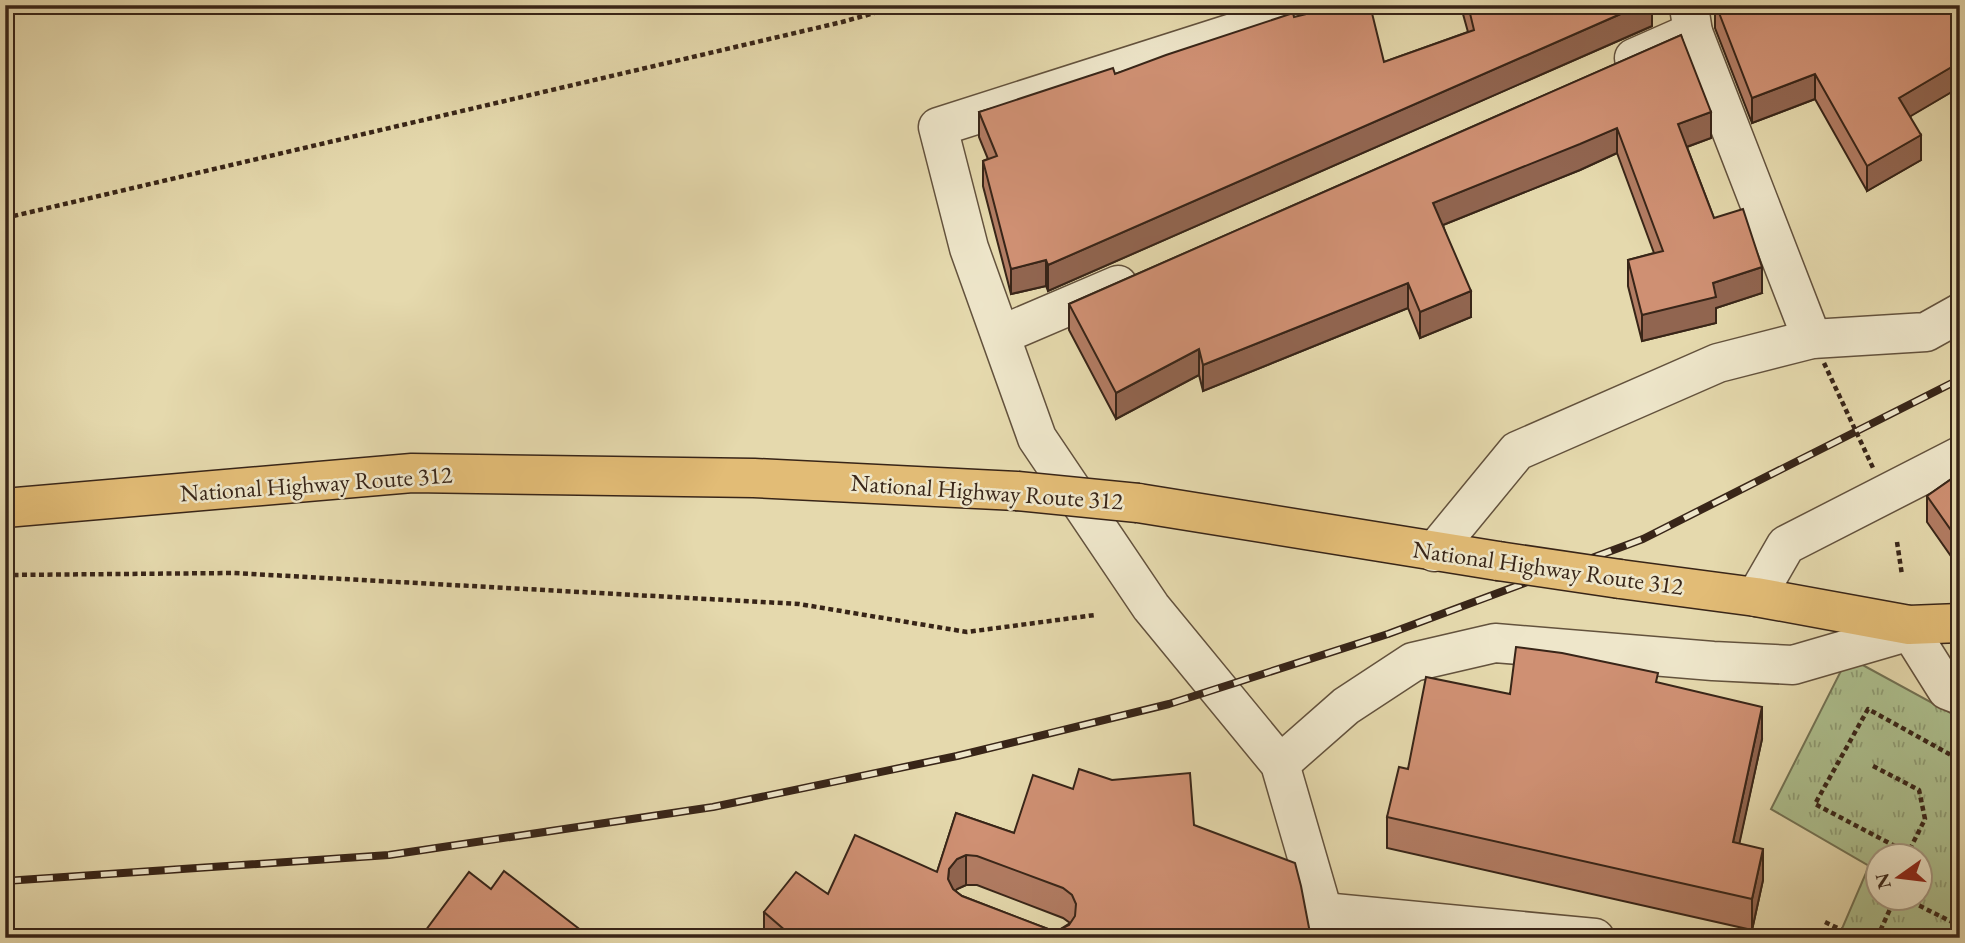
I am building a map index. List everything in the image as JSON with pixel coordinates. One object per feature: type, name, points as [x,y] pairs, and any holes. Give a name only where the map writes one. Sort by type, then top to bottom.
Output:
[{"type":"highway","name":"National Highway Route 312","points":[[5,508],[412,473],[754,478],[1017,491],[1138,503],[1434,552],[1756,597],[1909,628],[1960,623]]},
{"type":"street","points":[[1320,5],[938,127],[969,248],[1037,438],[1151,607],[1280,764],[1325,925],[1595,938]]},
{"type":"street","points":[[1604,71],[1691,18],[1818,351]]},
{"type":"street","points":[[1001,335],[1146,273]]},
{"type":"street","points":[[1434,552],[1517,451],[1718,363],[1818,351],[1926,332],[1960,313]]},
{"type":"street","points":[[1756,597],[1786,545],[1960,456]]},
{"type":"street","points":[[1280,764],[1346,706],[1413,662],[1495,643],[1793,665],[1909,628],[1947,690],[1960,695]]},
{"type":"path","points":[[5,218],[903,5]]},
{"type":"path","points":[[1818,351],[1874,470]]},
{"type":"path","points":[[5,575],[234,573],[786,603],[967,632],[1151,607]]},
{"type":"path","points":[[1885,842],[1815,804],[1868,709],[1960,760]]},
{"type":"path","points":[[1872,766],[1919,790],[1925,819],[1913,842]]},
{"type":"path","points":[[1877,938],[1889,912]]},
{"type":"path","points":[[1932,912],[1960,926]]},
{"type":"path","points":[[1825,922],[1858,938]]},
{"type":"green space","points":[[1848,657],[1960,718],[1960,938],[1838,938],[1864,878],[1864,912],[1934,912],[1934,842],[1864,842],[1864,863],[1771,809]]},
{"type":"building","points":[[1343,5],[1370,5],[1384,62],[1474,30],[1468,5],[1641,5],[1048,265],[1046,260],[1011,269],[983,161],[997,156],[979,112],[1113,68],[1115,74],[1293,13],[1294,17]]},
{"type":"building","points":[[1716,5],[1960,5],[1960,62],[1899,98],[1921,135],[1867,166],[1815,74],[1752,98]]},
{"type":"building","points":[[1681,35],[1711,112],[1678,124],[1714,218],[1743,209],[1762,267],[1713,283],[1716,297],[1642,315],[1628,260],[1663,251],[1617,128],[1433,203],[1471,291],[1420,312],[1408,283],[1203,365],[1199,349],[1116,393],[1069,304]]},
{"type":"building","points":[[1960,473],[1960,543],[1927,496]]},
{"type":"building","points":[[1516,647],[1562,653],[1658,673],[1656,682],[1762,707],[1733,842],[1763,849],[1752,899],[1387,817],[1399,767],[1408,769],[1426,677],[1510,694]]},
{"type":"building","points":[[1079,769],[1112,780],[1190,773],[1194,825],[1295,863],[1310,933],[1308,938],[794,938],[764,912],[796,872],[828,894],[855,835],[937,872],[956,813],[1014,833],[1033,775],[1073,789]],"holes":[[[966,855],[977,856],[1063,888],[1072,895],[1076,904],[1075,916],[1069,925],[1059,930],[1048,929],[962,896],[953,889],[948,879],[949,869],[957,859]]]},
{"type":"building","points":[[504,871],[591,938],[420,938],[469,872],[491,889]]},
{"type":"railway","points":[[5,881],[389,855],[713,807],[957,756],[1169,704],[1388,634],[1643,539],[1960,379]]}]
